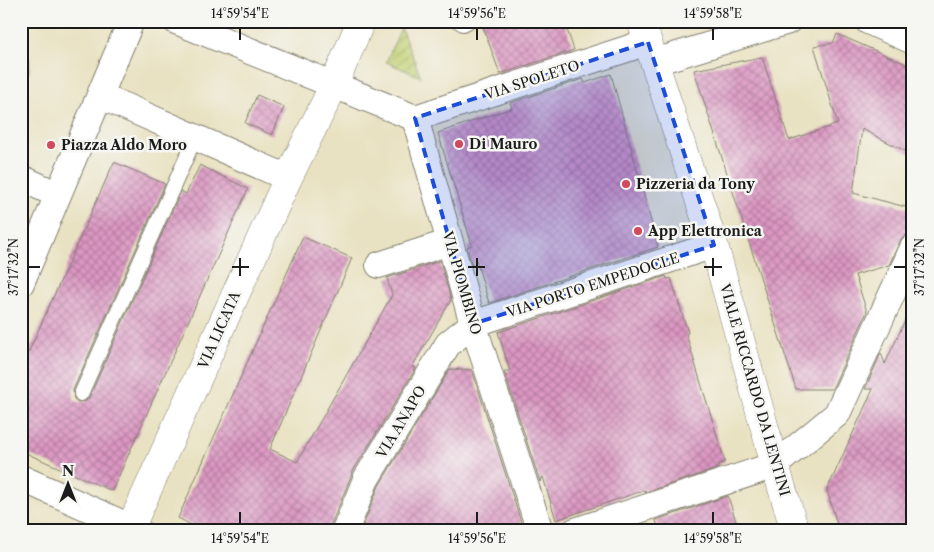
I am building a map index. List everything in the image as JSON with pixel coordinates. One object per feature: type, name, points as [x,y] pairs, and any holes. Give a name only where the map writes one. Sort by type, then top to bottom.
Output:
[{"type":"street","points":[[21,283],[131,21]]},
{"type":"street","points":[[176,21],[415,118]]},
{"type":"street","name":"VIA LICATA","points":[[133,529],[288,178],[334,85],[361,21]]},
{"type":"street","name":"VIA SPOLETO","points":[[415,118],[648,42],[788,21]]},
{"type":"street","points":[[868,21],[913,41]]},
{"type":"street","name":"VIALE RICCARDO DA LENTINI","points":[[648,42],[714,245],[775,466],[795,531]]},
{"type":"street","points":[[101,96],[288,178]]},
{"type":"street","name":"VIA PIOMBINO","points":[[415,118],[473,324],[540,531]]},
{"type":"street","points":[[21,178],[58,195]]},
{"type":"street","points":[[379,265],[450,242]]},
{"type":"street","name":"VIA PORTO EMPEDOCLE","points":[[473,324],[714,245]]},
{"type":"street","points":[[575,531],[775,466],[836,414],[913,248]]},
{"type":"street","name":"VIA ANAPO","points":[[345,531],[366,479],[448,344],[473,324]]},
{"type":"street","points":[[21,478],[133,529]]},
{"type":"lane","points":[[458,21],[463,24],[469,21]]},
{"type":"lane","points":[[81,394],[196,138]]},
{"type":"highlighted area","points":[[648,42],[714,245],[473,324],[415,118]]},
{"type":"green space","points":[[401,28],[421,77],[386,62]]},
{"type":"green space","points":[[21,46],[25,50],[30,65],[28,74],[21,83]]},
{"type":"building","points":[[481,21],[564,21],[574,50],[500,74]]},
{"type":"building","points":[[837,34],[913,67],[913,155],[862,129],[853,193],[913,209],[913,233],[905,236],[900,241],[889,265],[855,275],[867,312],[832,389],[796,389],[694,70],[762,57],[789,140],[838,124],[814,46],[833,43]]},
{"type":"building","points":[[611,74],[658,247],[489,303],[476,260],[472,266],[467,247],[472,245],[438,133],[512,108],[510,103],[583,79],[585,83]]},
{"type":"building","points":[[257,95],[284,107],[272,135],[245,123]]},
{"type":"building","points":[[114,162],[165,184],[73,390],[74,399],[78,402],[86,401],[89,398],[181,191],[186,194],[200,165],[248,189],[112,491],[21,451],[21,369]]},
{"type":"building","points":[[303,237],[352,258],[270,449],[297,462],[392,295],[387,278],[440,261],[451,300],[412,367],[416,368],[353,471],[330,531],[203,531],[178,518]]},
{"type":"building","points":[[666,276],[667,279],[671,278],[725,462],[718,465],[719,468],[646,492],[645,490],[556,520],[543,477],[540,482],[504,371],[510,371],[498,332]]},
{"type":"building","points":[[913,303],[913,531],[839,531],[827,490],[873,389],[865,389],[881,353],[885,364]]},
{"type":"building","points":[[450,369],[472,370],[521,522],[518,531],[361,531],[379,486]]},
{"type":"building","points":[[728,496],[739,531],[659,531],[656,520]]},
{"type":"place","name":"Di Mauro","points":[[459,144]]},
{"type":"place","name":"Piazza Aldo Moro","points":[[51,145]]},
{"type":"place","name":"Pizzeria da Tony","points":[[626,184]]},
{"type":"place","name":"App Elettronica","points":[[638,231]]}]
